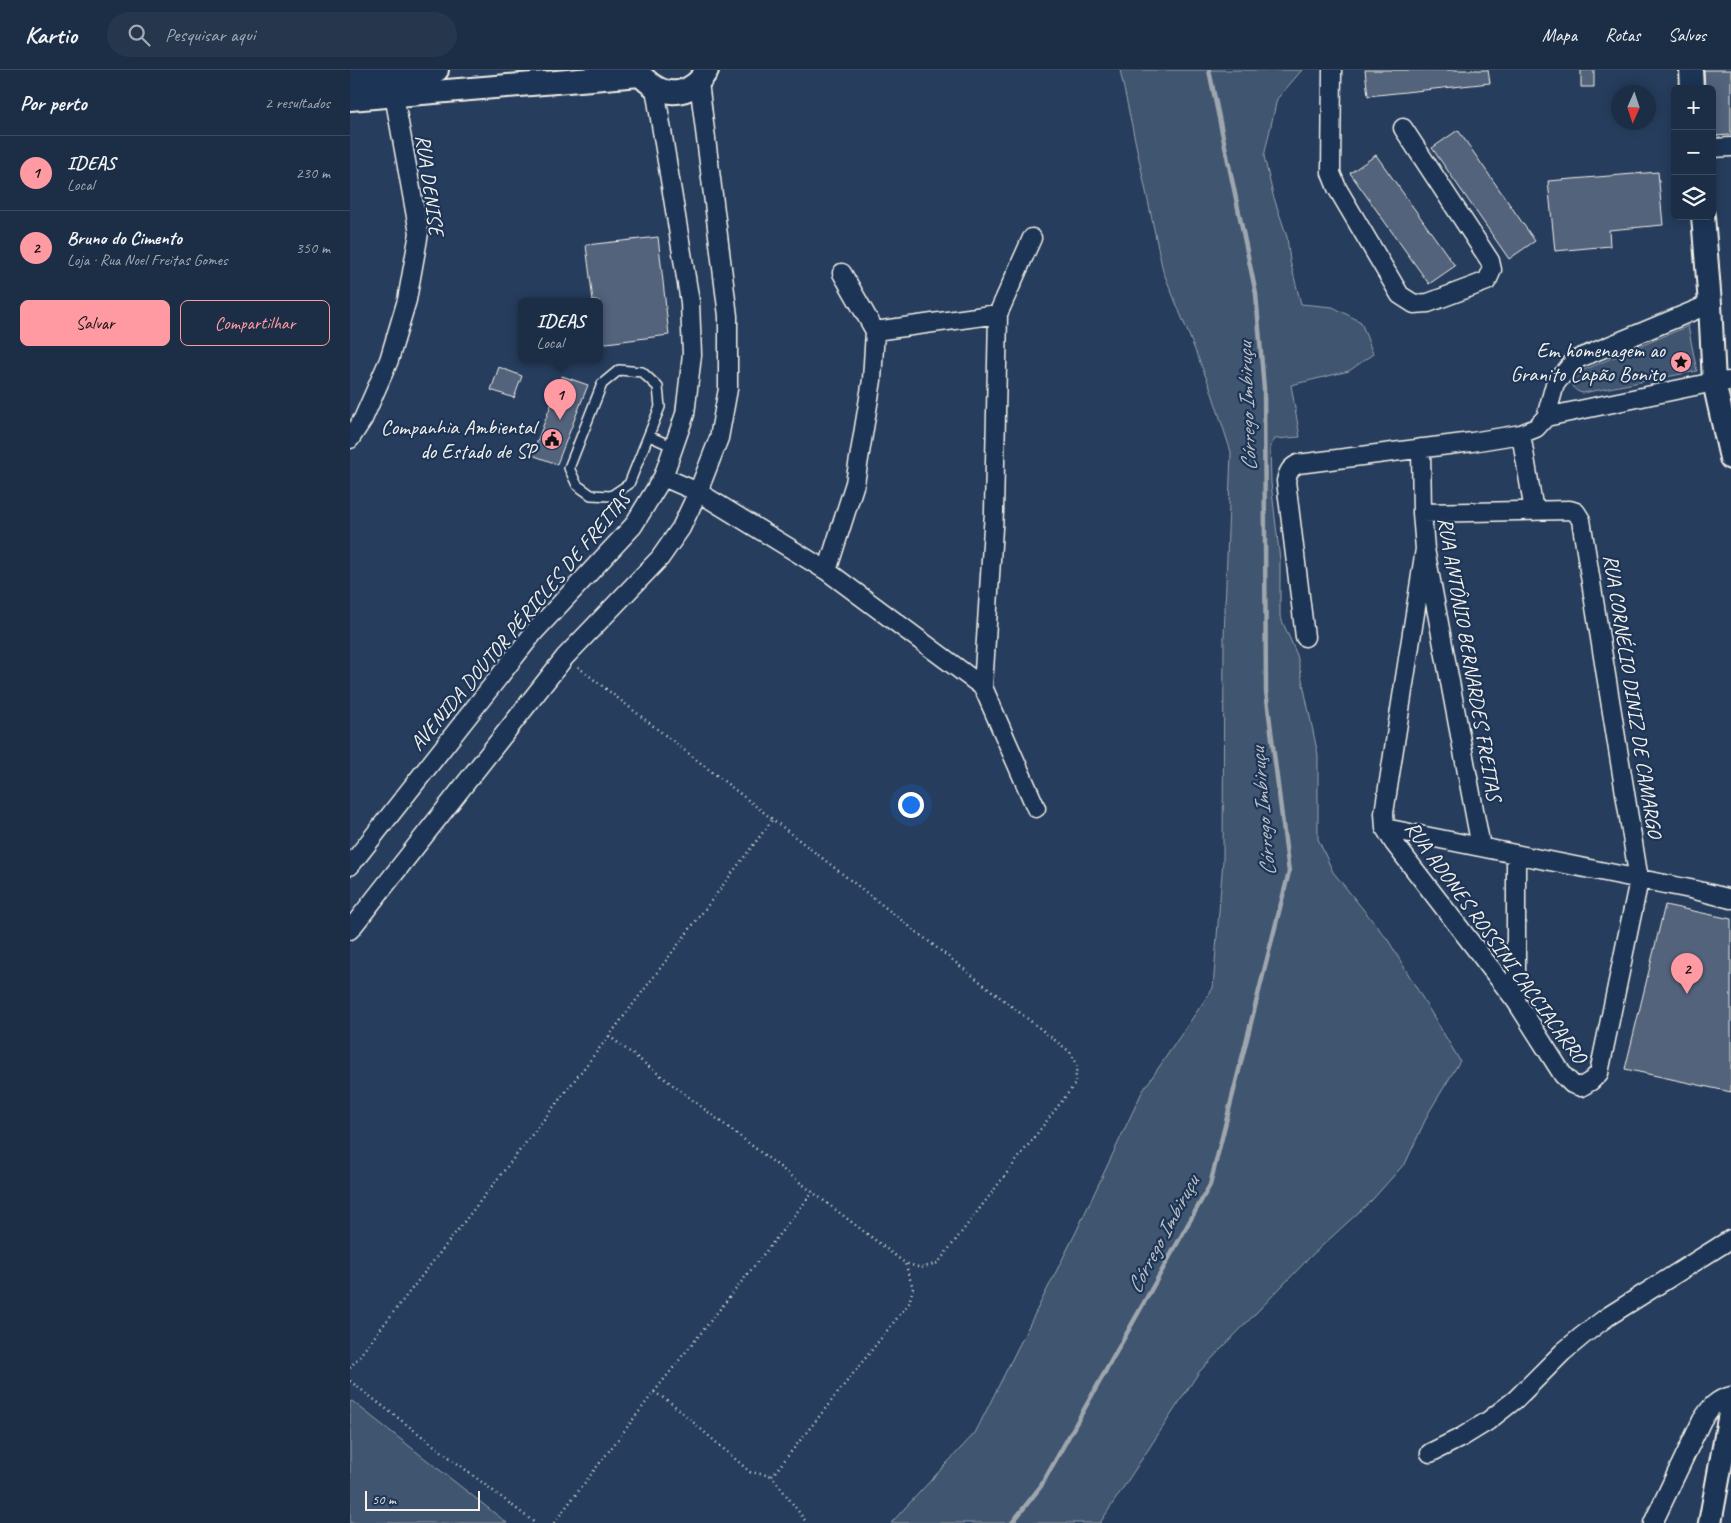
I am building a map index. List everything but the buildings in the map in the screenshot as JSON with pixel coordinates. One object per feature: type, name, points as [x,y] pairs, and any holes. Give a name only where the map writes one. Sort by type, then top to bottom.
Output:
[{"type":"street","points":[[350,100],[437,70]]},
{"type":"street","points":[[1332,70],[1331,173],[1337,188],[1400,296],[1414,304],[1428,303],[1487,281],[1492,270],[1490,261],[1403,128]]},
{"type":"street","points":[[1691,70],[1692,85]]},
{"type":"street","points":[[350,78],[395,85],[644,78],[670,93],[687,90],[706,73]]},
{"type":"street","points":[[350,930],[565,657],[660,558],[680,528],[698,492],[719,438],[728,389],[728,316],[706,73]]},
{"type":"street","name":"AVENIDA DOUTOR PÉRICLES DE FREITAS","points":[[350,866],[535,632],[633,526],[664,478],[685,414],[692,355],[690,302],[644,78]]},
{"type":"street","name":"RUA DENISE","points":[[350,439],[363,419],[389,360],[407,300],[419,233],[395,85]]},
{"type":"street","points":[[1716,148],[1731,147]]},
{"type":"street","points":[[1703,220],[1710,304],[1723,382],[1731,458]]},
{"type":"street","points":[[1032,238],[998,314],[994,512],[983,687],[1036,808]]},
{"type":"street","points":[[827,571],[855,483],[872,380],[875,331],[842,273]]},
{"type":"street","points":[[1305,637],[1286,481],[1287,473],[1291,467],[1298,464],[1521,434],[1536,428],[1546,418],[1555,384],[1575,360],[1710,304]]},
{"type":"street","points":[[875,331],[998,314]]},
{"type":"street","points":[[1546,418],[1723,382]]},
{"type":"street","points":[[1422,513],[1534,511],[1521,434]]},
{"type":"street","name":"RUA ANTÔNIO BERNARDES FREITAS","points":[[1421,448],[1422,513],[1425,550],[1480,847]]},
{"type":"street","points":[[664,478],[698,492],[827,571],[983,687]]},
{"type":"street","name":"RUA CORNÉLIO DINIZ DE CAMARGO","points":[[1534,511],[1570,510],[1576,512],[1582,520],[1639,880]]},
{"type":"street","name":"RUA ADONES ROSSINI CACCIACARRO","points":[[1425,550],[1384,813],[1385,828],[1394,843],[1516,1001],[1563,1075],[1572,1084],[1581,1087],[1599,1073],[1639,880]]},
{"type":"street","points":[[1385,828],[1516,856],[1695,890],[1731,899]]},
{"type":"street","points":[[1516,856],[1516,1001]]},
{"type":"street","points":[[1430,1452],[1462,1437],[1488,1421],[1516,1399],[1563,1352],[1607,1317],[1731,1239]]},
{"type":"street","points":[[1653,1523],[1702,1420],[1721,1398],[1731,1396]]},
{"type":"street","points":[[1710,1523],[1731,1408]]},
{"type":"lane","points":[[619,370],[642,372],[658,387],[660,407],[649,436],[629,484],[611,496],[591,494],[577,485],[569,468],[602,384],[619,370]]},
{"type":"lane","points":[[649,436],[674,447]]},
{"type":"path","points":[[565,657],[1070,1052],[1077,1064],[1074,1084],[938,1264],[921,1268],[905,1263],[609,1036]]},
{"type":"path","points":[[350,1368],[609,1036],[773,819]]},
{"type":"path","points":[[554,1523],[654,1392],[814,1192]]},
{"type":"path","points":[[772,1476],[909,1303],[913,1288],[905,1263]]},
{"type":"path","points":[[350,1381],[535,1523]]},
{"type":"path","points":[[654,1392],[670,1402],[750,1472],[772,1476],[807,1523]]},
{"type":"shaded area","points":[[1120,70],[1302,70],[1277,99],[1264,156],[1273,195],[1287,237],[1290,261],[1301,304],[1333,307],[1361,322],[1373,354],[1349,371],[1291,385],[1300,437],[1275,439],[1270,447],[1271,483],[1280,560],[1280,616],[1297,655],[1318,755],[1318,839],[1333,872],[1388,940],[1460,1061],[1429,1112],[1406,1162],[1372,1200],[1311,1256],[1199,1372],[1100,1523],[891,1523],[975,1433],[1076,1232],[1142,1092],[1213,988],[1223,860],[1224,637],[1231,452],[1210,387],[1163,271]]},
{"type":"shaded area","points":[[1688,326],[1697,371],[1583,393],[1576,390],[1573,386],[1572,379],[1579,372]]},
{"type":"shaded area","points":[[352,1401],[507,1523],[350,1523],[350,1402]]},
{"type":"waterway","name":"Córrego Imbiruçu","points":[[1012,1523],[1041,1486],[1210,1185],[1289,872],[1266,691],[1264,389],[1256,294],[1209,70]]},
{"type":"place","name":"Em homenagem ao Granito Capão Bonito","points":[[1681,362]]},
{"type":"place","name":"IDEAS","points":[[560,420]]},
{"type":"place","name":"Companhia Ambiental do Estado de SP","points":[[552,439]]},
{"type":"place","name":"Bruno do Cimento","points":[[1687,994]]}]
